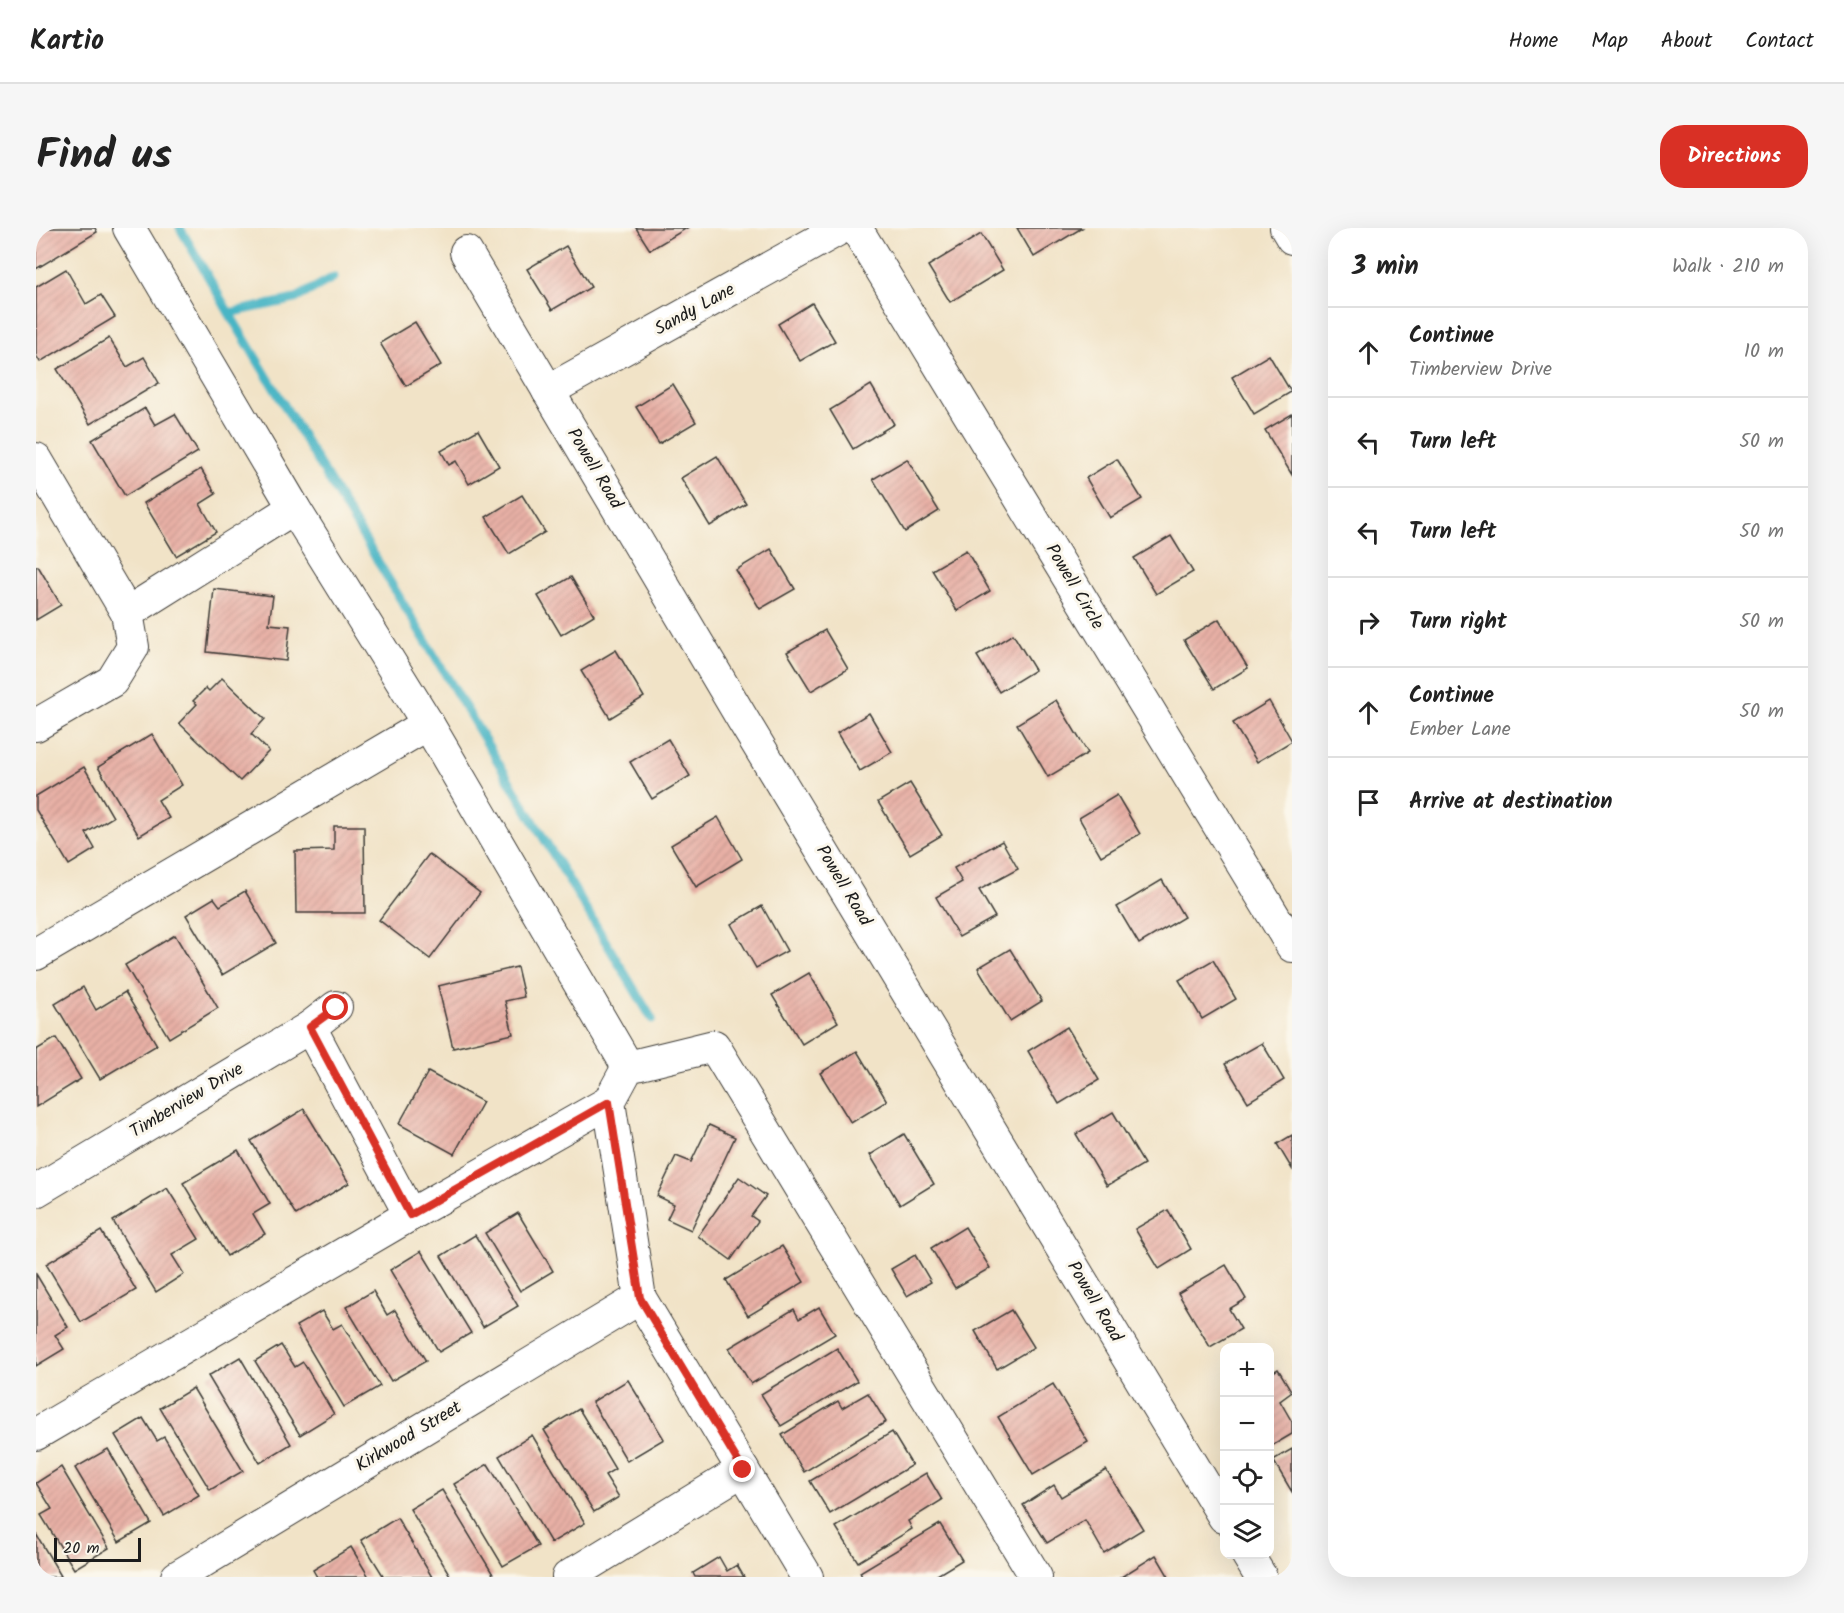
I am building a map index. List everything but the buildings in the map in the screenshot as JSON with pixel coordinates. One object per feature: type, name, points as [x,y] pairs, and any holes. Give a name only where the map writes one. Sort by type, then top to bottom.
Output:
[{"type":"street","points":[[129,228],[294,508],[428,724],[628,1067]]},
{"type":"street","name":"Sandy Lane","points":[[548,391],[841,228]]},
{"type":"street","name":"Powell Circle","points":[[856,228],[1292,946]]},
{"type":"street","points":[[1286,228],[1292,238]]},
{"type":"street","name":"Powell Road","points":[[466,252],[743,720],[1220,1510]]},
{"type":"street","points":[[36,725],[112,681],[133,647],[127,613],[38,469]]},
{"type":"street","points":[[127,613],[294,508]]},
{"type":"street","points":[[36,954],[428,724]]},
{"type":"street","name":"Timberview Drive","points":[[36,1191],[310,1027],[336,1008]]},
{"type":"street","points":[[310,1027],[410,1215]]},
{"type":"street","points":[[36,1434],[410,1215],[609,1102],[628,1067],[714,1046],[1036,1577]]},
{"type":"street","points":[[609,1102],[640,1298],[807,1577]]},
{"type":"street","name":"Kirkwood Street","points":[[177,1577],[640,1298]]},
{"type":"street","points":[[568,1577],[743,1470]]},
{"type":"street","points":[[1250,1559],[1261,1577]]},
{"type":"waterway","points":[[180,228],[652,1019]]},
{"type":"waterway","points":[[229,313],[295,299],[334,277]]},
{"type":"route","points":[[336,1008],[310,1027],[410,1215],[609,1102],[640,1298],[743,1470]]}]
